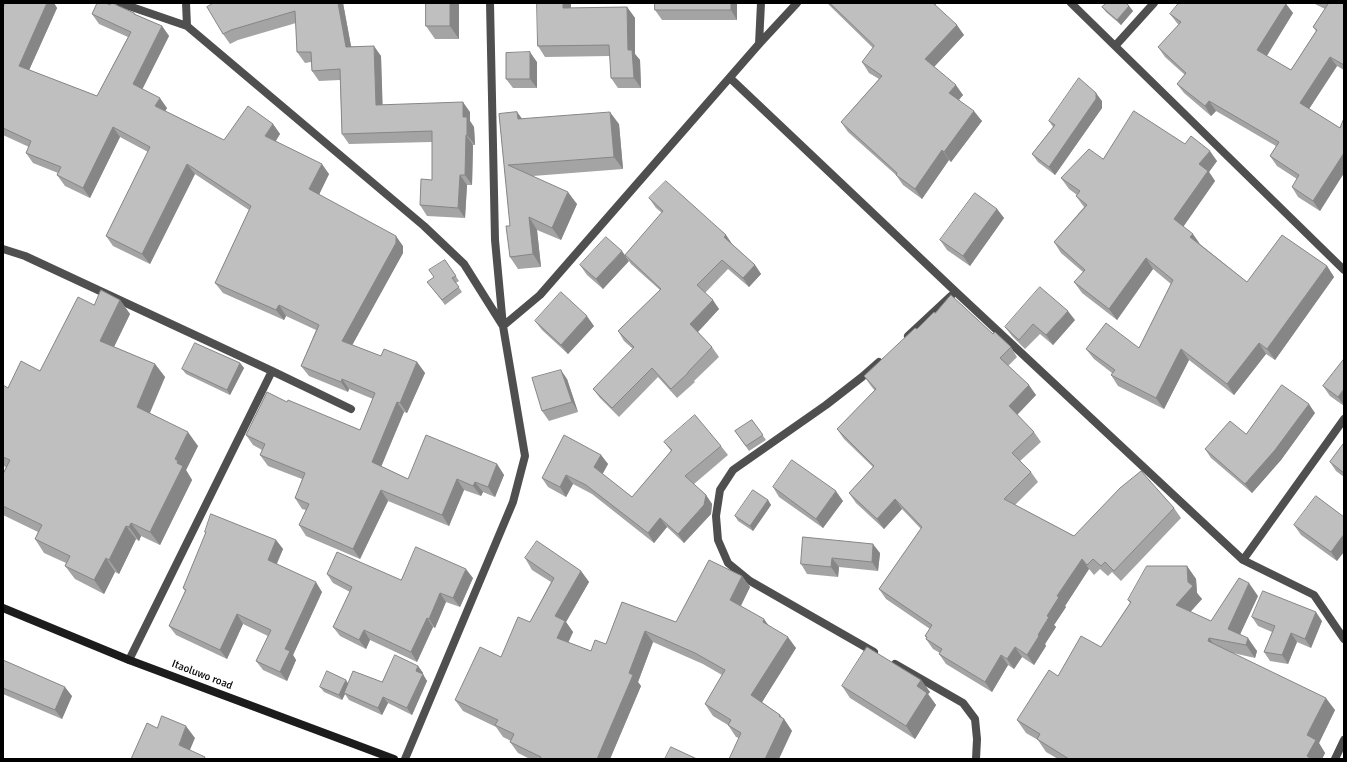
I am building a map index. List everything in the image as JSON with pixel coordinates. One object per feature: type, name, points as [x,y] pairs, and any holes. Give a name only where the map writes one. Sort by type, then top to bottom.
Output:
[{"type":"street","points":[[120,3],[187,26],[424,226],[464,264],[503,326]]},
{"type":"street","points":[[186,3],[187,26]]},
{"type":"street","points":[[405,759],[513,502],[525,456],[503,326],[495,240],[490,3]]},
{"type":"street","points":[[759,44],[761,3]]},
{"type":"street","points":[[503,326],[540,295],[759,44],[797,3]]},
{"type":"street","points":[[1071,3],[1116,45],[1344,270]]},
{"type":"street","points":[[1116,45],[1154,3]]},
{"type":"street","points":[[730,78],[956,292],[1244,560],[1314,595],[1344,640]]},
{"type":"street","points":[[3,249],[25,256],[351,409]]},
{"type":"street","points":[[903,340],[956,292]]},
{"type":"street","points":[[886,356],[826,405],[733,470],[720,490],[716,516],[718,540],[728,562],[750,581],[963,703],[975,719],[977,739],[976,759]]},
{"type":"street","points":[[129,660],[272,371]]},
{"type":"street","points":[[1244,560],[1344,419]]},
{"type":"street","name":"Itaoluwo road","points":[[3,608],[129,660],[394,759]]},
{"type":"street","points":[[1335,759],[1344,740]]},
{"type":"building","points":[[5,3],[47,3],[19,66],[97,96],[131,32],[92,14],[97,3],[106,3],[110,5],[112,3],[162,26],[133,84],[160,98],[155,106],[224,140],[248,106],[273,124],[265,136],[322,164],[309,189],[396,236],[396,243],[342,341],[381,356],[384,349],[417,362],[400,403],[397,402],[372,462],[408,479],[426,435],[497,464],[488,487],[475,482],[473,486],[457,479],[442,515],[381,490],[353,549],[299,525],[309,504],[295,498],[305,473],[260,455],[265,444],[246,435],[267,392],[287,402],[288,400],[360,430],[375,393],[342,379],[341,382],[301,366],[319,325],[279,305],[276,310],[215,283],[251,206],[187,164],[142,254],[106,236],[150,147],[113,127],[83,188],[57,175],[61,167],[26,153],[31,141],[3,128],[3,8]]},
{"type":"building","points":[[214,3],[338,3],[346,47],[374,46],[376,105],[463,102],[463,117],[467,117],[467,135],[465,175],[460,175],[458,208],[420,205],[421,179],[432,180],[432,131],[342,134],[340,69],[312,71],[311,52],[297,52],[295,11],[231,30],[223,34],[207,7]]},
{"type":"building","points":[[426,3],[450,3],[450,26],[426,26]]},
{"type":"building","points":[[537,3],[563,3],[563,8],[627,7],[628,50],[632,50],[634,78],[611,78],[609,45],[538,46]]},
{"type":"building","points":[[655,3],[731,3],[731,10],[655,10]]},
{"type":"building","points":[[830,3],[933,3],[957,25],[925,59],[956,85],[949,93],[974,111],[944,152],[942,150],[915,189],[896,175],[897,173],[841,122],[882,76],[862,62],[874,46]]},
{"type":"building","points":[[1107,3],[1126,3],[1129,6],[1117,20],[1102,7]]},
{"type":"building","points":[[1179,3],[1285,3],[1286,4],[1257,50],[1291,70],[1317,30],[1313,27],[1328,4],[1325,3],[1344,3],[1344,65],[1330,57],[1300,103],[1340,128],[1344,118],[1344,153],[1313,201],[1292,187],[1299,175],[1270,156],[1279,142],[1209,101],[1205,106],[1177,84],[1186,73],[1158,47],[1181,22],[1170,14]]},
{"type":"building","points":[[530,52],[530,79],[506,79],[506,53]]},
{"type":"building","points":[[1079,78],[1096,93],[1096,99],[1049,167],[1032,154],[1055,125],[1049,121]]},
{"type":"building","points":[[1134,111],[1185,144],[1191,136],[1210,151],[1199,164],[1208,171],[1174,219],[1193,234],[1190,237],[1247,282],[1282,235],[1327,266],[1267,349],[1259,343],[1227,384],[1181,349],[1156,398],[1111,375],[1115,370],[1086,349],[1106,323],[1139,348],[1173,280],[1146,258],[1109,309],[1074,282],[1085,270],[1054,242],[1087,205],[1076,196],[1080,191],[1061,178],[1089,149],[1103,159]]},
{"type":"building","points":[[517,112],[518,119],[610,112],[614,157],[508,165],[568,192],[552,228],[529,217],[533,254],[510,257],[506,226],[510,226],[499,114]]},
{"type":"building","points":[[666,181],[726,235],[724,237],[755,265],[743,278],[722,260],[697,285],[713,300],[690,324],[712,347],[688,373],[671,389],[652,368],[612,408],[593,389],[634,347],[618,331],[661,289],[625,255],[663,211],[649,198]]},
{"type":"building","points":[[975,193],[997,209],[963,256],[940,240]]},
{"type":"building","points":[[606,237],[622,251],[596,279],[580,265]]},
{"type":"building","points":[[445,260],[456,276],[452,278],[459,287],[442,300],[427,282],[434,277],[429,270]]},
{"type":"building","points":[[1040,287],[1068,311],[1046,335],[1033,324],[1019,340],[1005,327]]},
{"type":"building","points":[[101,290],[120,300],[100,341],[155,364],[137,407],[188,432],[175,459],[178,461],[177,463],[183,466],[150,532],[131,523],[129,527],[126,526],[109,560],[106,558],[94,580],[65,566],[70,556],[35,539],[42,525],[3,506],[3,474],[10,460],[3,457],[3,385],[8,388],[21,361],[40,371],[78,297],[94,305]]},
{"type":"building","points":[[561,292],[587,316],[561,345],[535,321]]},
{"type":"building","points":[[951,295],[993,334],[995,332],[1011,347],[1000,358],[1029,385],[1009,406],[1034,432],[1012,453],[1031,472],[1004,499],[1074,536],[1120,488],[1141,471],[1174,508],[1114,571],[1105,562],[1101,566],[1093,559],[1087,565],[1082,559],[1057,596],[1059,597],[1047,616],[1049,617],[1027,655],[1015,647],[1007,659],[1001,655],[985,682],[939,654],[942,649],[926,639],[927,637],[925,636],[932,625],[879,589],[922,527],[895,499],[877,519],[849,493],[874,466],[837,429],[876,389],[864,376],[915,328],[917,329],[934,312],[935,313]]},
{"type":"building","points":[[195,343],[240,363],[227,390],[182,369]]},
{"type":"building","points":[[1344,359],[1344,389],[1338,397],[1323,386]]},
{"type":"building","points":[[561,370],[572,402],[542,411],[532,378]]},
{"type":"building","points":[[1282,385],[1309,404],[1275,450],[1245,484],[1205,449],[1230,421],[1246,434]]},
{"type":"building","points":[[695,415],[721,446],[685,476],[706,495],[704,505],[678,534],[660,518],[648,533],[586,485],[566,475],[560,487],[542,478],[564,435],[601,455],[594,467],[632,497],[672,450],[664,442]]},
{"type":"building","points":[[752,420],[763,435],[746,446],[735,431]]},
{"type":"building","points":[[1344,443],[1344,473],[1330,462]]},
{"type":"building","points":[[792,460],[836,491],[816,519],[773,487]]},
{"type":"building","points":[[753,490],[768,500],[750,526],[735,516]]},
{"type":"building","points":[[1316,496],[1344,517],[1344,534],[1331,552],[1294,525]]},
{"type":"building","points":[[211,514],[276,540],[268,560],[316,582],[285,649],[290,651],[280,672],[256,661],[271,630],[237,614],[220,650],[169,626],[186,590],[183,588],[206,532]]},
{"type":"building","points":[[803,537],[873,544],[872,562],[832,558],[831,567],[801,564]]},
{"type":"building","points":[[537,541],[581,571],[555,616],[565,621],[557,638],[591,651],[595,640],[606,644],[622,602],[676,622],[709,560],[742,576],[730,600],[764,619],[763,622],[788,637],[751,695],[784,719],[765,759],[729,759],[741,733],[728,725],[731,720],[705,704],[725,670],[695,653],[645,631],[629,673],[633,675],[597,759],[540,759],[541,757],[510,742],[514,734],[495,725],[498,720],[455,700],[480,647],[501,657],[518,617],[530,622],[554,578],[525,558]]},
{"type":"building","points":[[416,547],[466,569],[453,598],[440,593],[429,619],[427,618],[411,652],[364,630],[359,640],[333,627],[352,587],[327,574],[337,552],[401,580]]},
{"type":"building","points":[[1147,566],[1187,566],[1188,582],[1193,586],[1176,605],[1211,621],[1239,578],[1249,583],[1228,629],[1248,638],[1246,645],[1209,638],[1208,641],[1326,698],[1307,735],[1316,740],[1307,756],[1311,759],[1069,759],[1037,739],[1040,734],[1017,720],[1049,670],[1058,676],[1081,636],[1101,647],[1131,602],[1128,600]]},
{"type":"building","points":[[1263,591],[1316,612],[1305,639],[1291,633],[1282,655],[1264,652],[1275,626],[1252,617]]},
{"type":"building","points":[[867,647],[921,680],[917,686],[927,693],[906,726],[842,686]]},
{"type":"building","points":[[395,655],[418,666],[416,671],[423,674],[407,708],[383,697],[378,708],[344,693],[353,671],[382,682]]},
{"type":"building","points":[[3,660],[65,687],[55,710],[3,688]]},
{"type":"building","points":[[327,671],[346,680],[339,695],[320,687]]},
{"type":"building","points":[[162,716],[186,726],[179,745],[205,757],[204,759],[131,759],[147,723],[157,728]]},
{"type":"building","points":[[671,747],[697,759],[665,759]]}]
